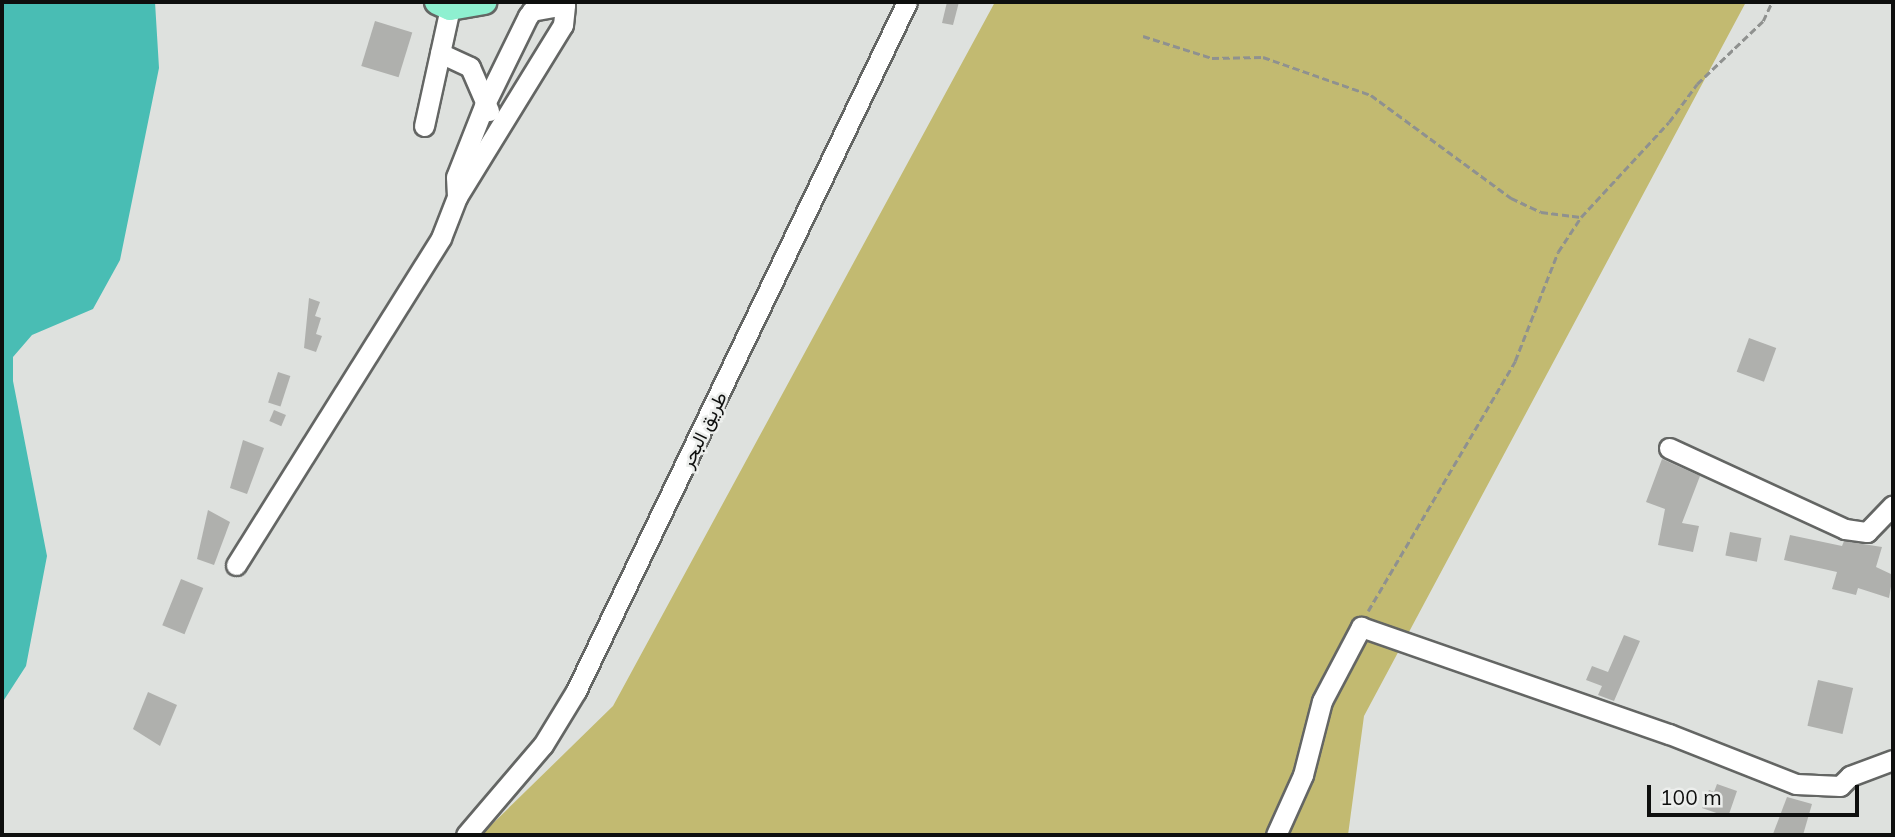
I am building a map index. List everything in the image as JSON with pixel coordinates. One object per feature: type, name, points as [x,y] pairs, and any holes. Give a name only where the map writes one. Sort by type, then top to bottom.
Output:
[{"type":"main road","points":[[444,5],[484,2]]},
{"type":"street","name":"طريق البحر","points":[[466,835],[543,744],[576,691],[907,2]]},
{"type":"street","points":[[424,126],[440,53],[444,5]]},
{"type":"street","points":[[236,565],[441,238],[457,197],[563,25],[565,5],[530,13],[484,106],[456,177],[457,197]]},
{"type":"street","points":[[440,53],[470,67],[484,106],[501,125]]},
{"type":"street","points":[[1669,448],[1845,529],[1867,533],[1877,527],[1893,505]]},
{"type":"street","points":[[1276,835],[1303,775],[1322,701],[1361,627],[1669,734],[1796,784],[1840,786],[1850,776],[1893,760]]},
{"type":"path","points":[[1361,627],[1415,526],[1515,361],[1558,252],[1581,217],[1669,122],[1697,83],[1763,21],[1772,2]]},
{"type":"path","points":[[1143,36],[1212,58],[1263,57],[1371,95],[1511,198],[1541,212],[1581,217]]},
{"type":"shaded area","points":[[995,2],[1746,2],[1364,716],[1348,835],[481,835],[613,706]]},
{"type":"water","points":[[2,2],[155,2],[159,68],[120,260],[93,309],[32,335],[13,357],[13,381],[47,556],[26,666],[2,703]]},
{"type":"building","points":[[947,2],[959,2],[953,25],[942,23]]},
{"type":"building","points":[[375,21],[412,32],[399,77],[361,66]]},
{"type":"building","points":[[309,298],[320,302],[315,316],[321,318],[316,334],[322,336],[316,352],[304,348]]},
{"type":"building","points":[[1749,338],[1776,348],[1764,382],[1737,372]]},
{"type":"building","points":[[278,372],[290,376],[280,406],[268,402]]},
{"type":"building","points":[[274,410],[286,415],[281,426],[269,421]]},
{"type":"building","points":[[243,440],[264,448],[247,494],[230,488]]},
{"type":"building","points":[[1662,459],[1700,476],[1682,523],[1699,526],[1693,552],[1658,545],[1665,509],[1646,502]]},
{"type":"building","points":[[208,510],[230,522],[214,565],[197,559]]},
{"type":"building","points":[[1730,532],[1761,538],[1757,562],[1725,556]]},
{"type":"building","points":[[1790,535],[1842,546],[1844,541],[1882,547],[1876,567],[1893,575],[1889,598],[1858,588],[1856,595],[1832,589],[1837,572],[1784,560]]},
{"type":"building","points":[[181,579],[203,588],[185,634],[162,625]]},
{"type":"building","points":[[1624,635],[1640,641],[1614,701],[1598,695],[1602,686],[1586,680],[1592,666],[1608,672]]},
{"type":"building","points":[[1818,680],[1853,688],[1843,734],[1807,726]]},
{"type":"building","points":[[148,692],[177,705],[160,746],[133,729]]},
{"type":"building","points":[[1717,784],[1737,791],[1728,817],[1702,808],[1709,790],[1714,792]]},
{"type":"building","points":[[1787,797],[1812,804],[1803,835],[1773,834]]}]
